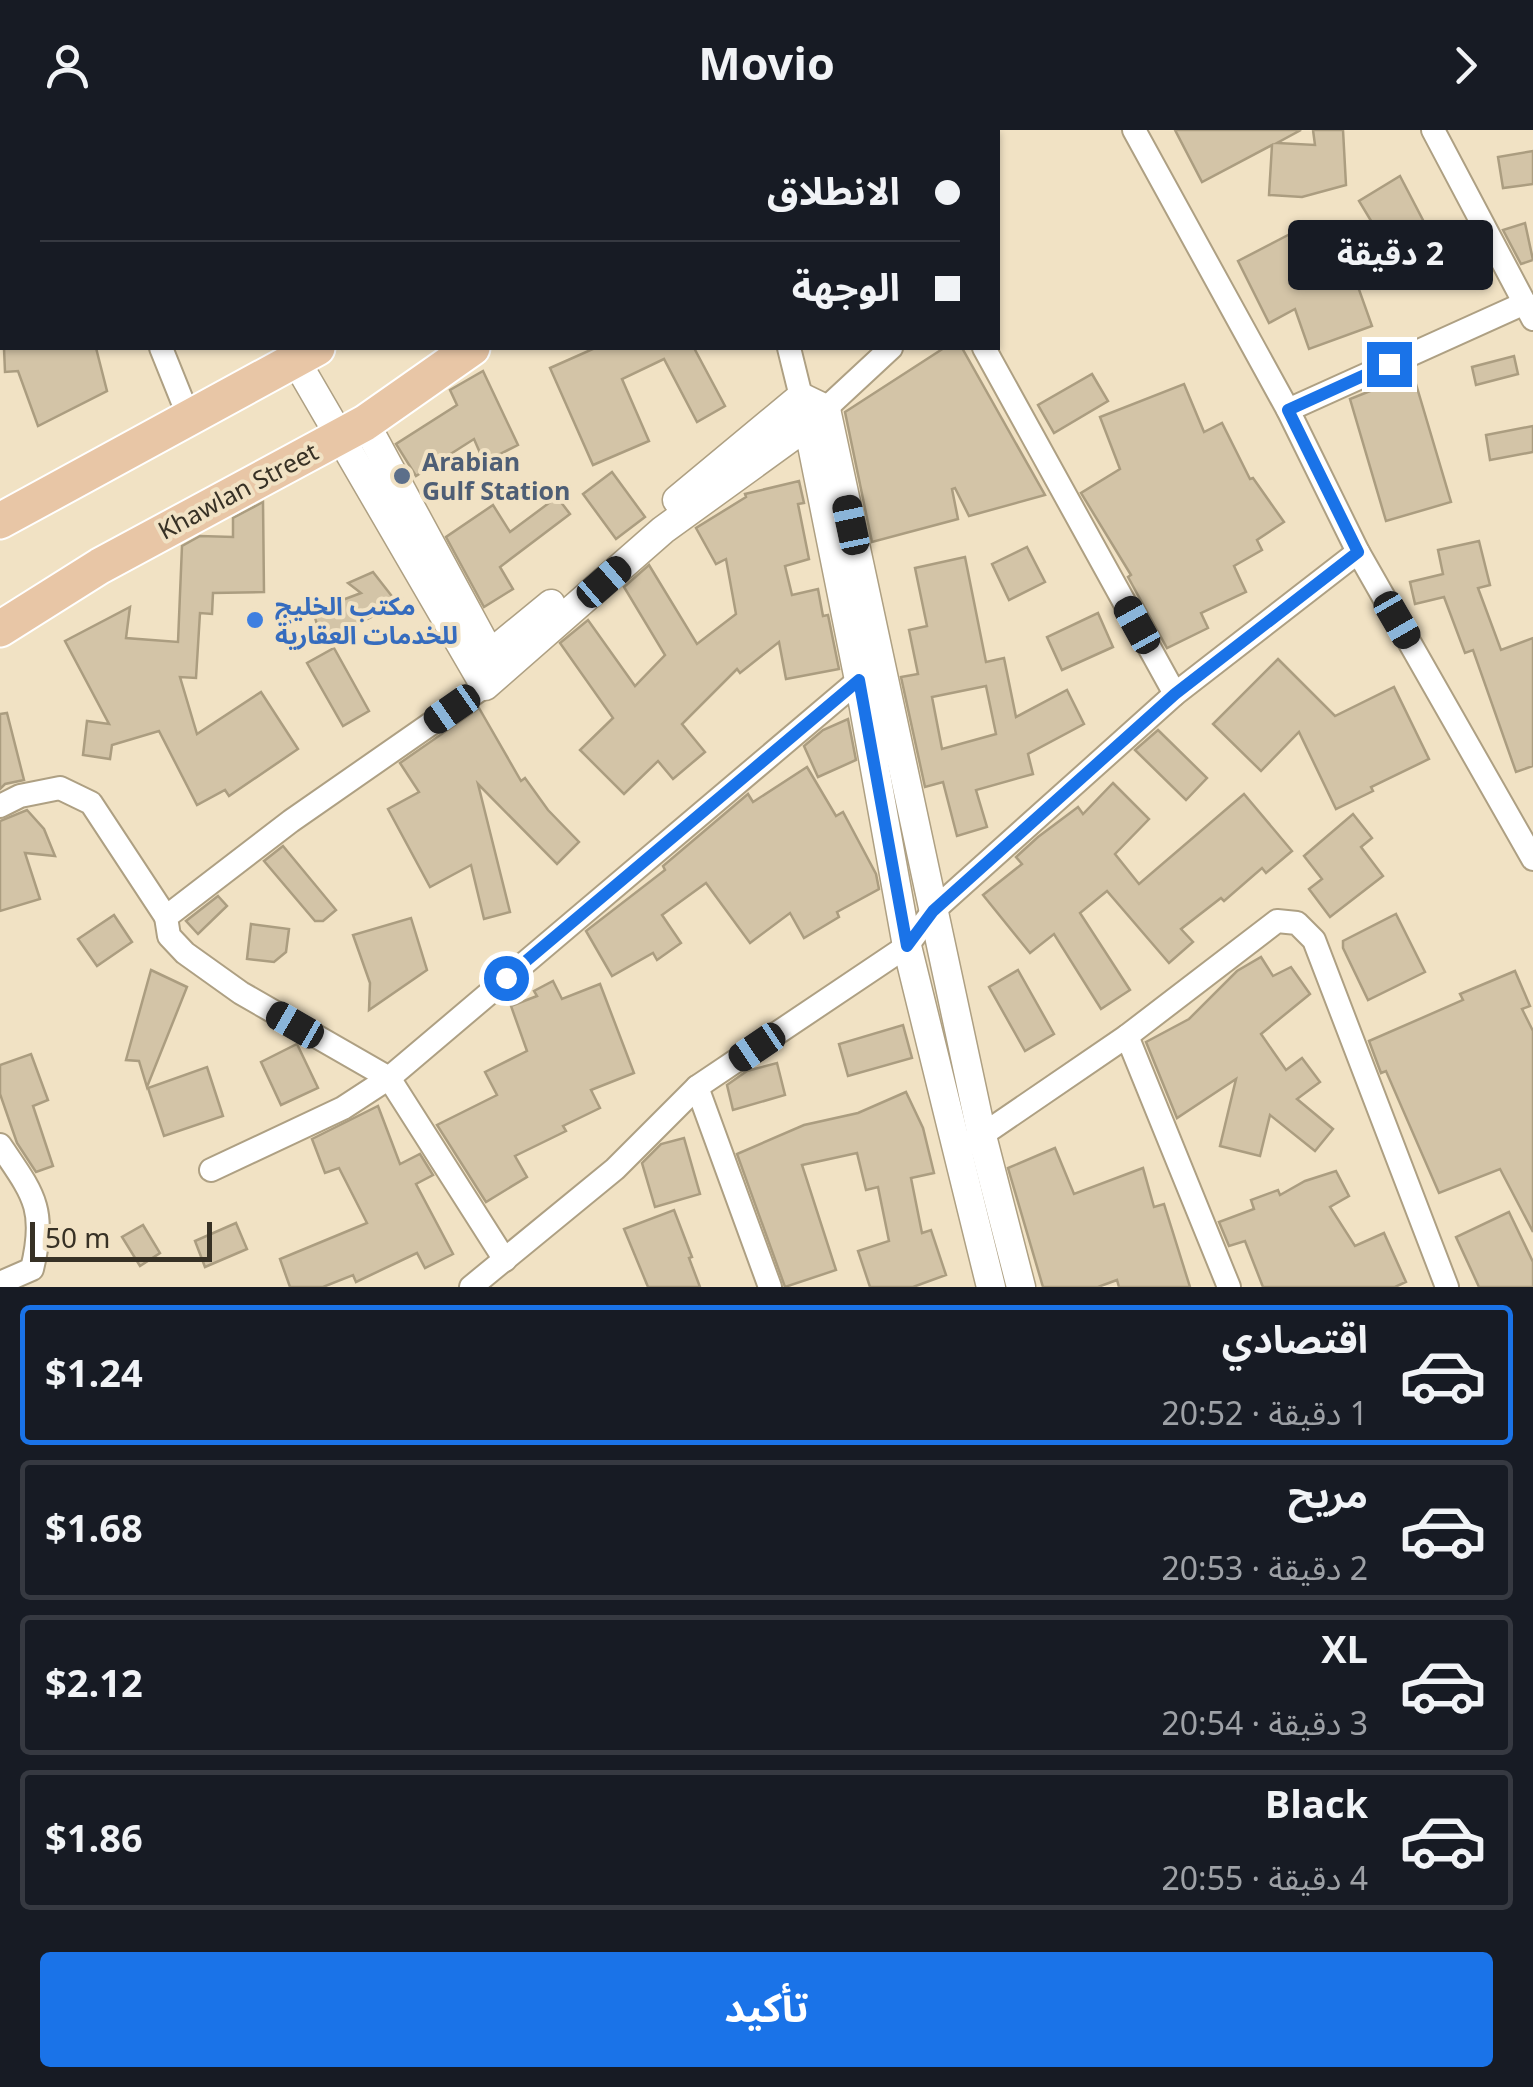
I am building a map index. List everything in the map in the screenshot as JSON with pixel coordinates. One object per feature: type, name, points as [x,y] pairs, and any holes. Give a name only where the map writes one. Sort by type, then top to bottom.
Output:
[{"type":"main road","name":"Khawlan Street","points":[[0,629],[100,566],[352,430],[469,350]]},
{"type":"main road","points":[[0,521],[306,354]]},
{"type":"street","points":[[1134,130],[1288,410],[1358,552],[1533,859]]},
{"type":"street","points":[[1288,410],[1529,311],[1432,130]]},
{"type":"street","points":[[162,350],[188,416]]},
{"type":"street","points":[[790,350],[812,410],[1020,1287]]},
{"type":"street","points":[[166,917],[291,821],[485,686],[663,530],[888,350]]},
{"type":"street","points":[[985,350],[1175,694]]},
{"type":"street","points":[[306,354],[490,654],[812,410]]},
{"type":"street","points":[[812,410],[907,946],[991,1287]]},
{"type":"street","points":[[352,430],[485,686]]},
{"type":"street","points":[[472,1287],[615,1169],[697,1087],[907,946],[933,911],[1175,694],[1358,552]]},
{"type":"street","points":[[210,1170],[343,1108],[389,1078],[859,680]]},
{"type":"street","points":[[0,806],[20,796],[60,788],[91,804],[166,917],[169,936],[184,953],[241,993],[389,1078],[505,1260]]},
{"type":"street","points":[[956,1152],[1127,1036],[1277,921],[1297,923],[1314,940],[1447,1287]]},
{"type":"street","points":[[1127,1036],[1229,1287]]},
{"type":"street","points":[[697,1087],[770,1287]]},
{"type":"street","points":[[0,1146],[35,1198],[38,1242],[32,1269],[0,1282]]},
{"type":"building","points":[[1175,130],[1301,130],[1277,143],[1315,145],[1313,130],[1343,130],[1346,185],[1302,197],[1269,195],[1272,145],[1202,182]]},
{"type":"building","points":[[1533,151],[1533,184],[1503,188],[1498,157]]},
{"type":"building","points":[[1400,176],[1437,247],[1357,284],[1372,326],[1309,349],[1295,309],[1269,323],[1238,261],[1292,233],[1291,278],[1357,253],[1353,246],[1379,234],[1359,201]]},
{"type":"building","points":[[1525,223],[1533,260],[1521,264],[1503,230]]},
{"type":"building","points":[[4,350],[97,350],[107,391],[38,426],[18,371],[5,372]]},
{"type":"building","points":[[590,350],[695,350],[725,406],[697,422],[664,359],[622,379],[649,441],[593,465],[550,368]]},
{"type":"building","points":[[941,350],[963,350],[1045,495],[969,516],[955,488],[952,489],[958,519],[872,542],[845,412]]},
{"type":"building","points":[[1514,356],[1518,374],[1476,385],[1472,367]]},
{"type":"building","points":[[483,371],[518,445],[484,462],[474,439],[416,476],[396,444],[457,405],[450,390]]},
{"type":"building","points":[[1092,374],[1108,401],[1054,433],[1038,405]]},
{"type":"building","points":[[1413,374],[1451,502],[1386,521],[1350,399]]},
{"type":"building","points":[[1184,384],[1204,432],[1222,423],[1250,479],[1284,522],[1257,540],[1262,550],[1234,566],[1246,592],[1201,613],[1208,628],[1167,648],[1128,577],[1131,575],[1081,493],[1120,469],[1100,417]]},
{"type":"building","points":[[1533,426],[1533,452],[1490,460],[1486,435]]},
{"type":"building","points":[[612,472],[645,517],[616,539],[583,494]]},
{"type":"building","points":[[799,481],[804,503],[798,504],[809,559],[785,566],[792,595],[818,589],[823,616],[828,615],[839,669],[786,679],[779,642],[740,673],[737,669],[682,724],[705,752],[673,779],[658,761],[624,794],[580,750],[613,718],[560,643],[588,620],[635,686],[665,655],[624,587],[649,565],[697,644],[736,614],[726,559],[716,564],[696,528],[746,497],[745,494]]},
{"type":"building","points":[[557,497],[570,514],[500,567],[513,589],[484,607],[446,537],[493,505],[510,532]]},
{"type":"building","points":[[263,502],[264,592],[213,593],[212,614],[200,613],[196,678],[180,677],[197,734],[261,692],[298,749],[229,796],[225,790],[197,805],[159,731],[112,745],[110,759],[83,755],[87,721],[109,724],[65,641],[130,607],[126,638],[178,642],[182,546],[200,536],[233,537],[233,518]]},
{"type":"building","points":[[1479,541],[1490,585],[1478,588],[1501,650],[1533,638],[1533,766],[1516,772],[1473,650],[1465,653],[1444,597],[1415,604],[1410,582],[1443,574],[1438,550]]},
{"type":"building","points":[[1027,547],[1045,582],[1009,600],[992,564]]},
{"type":"building","points":[[965,557],[986,662],[1004,658],[1016,717],[1067,690],[1084,724],[1028,754],[1033,774],[976,790],[987,827],[957,836],[943,782],[925,787],[901,677],[918,674],[909,630],[927,626],[915,568]],"holes":[[[986,686],[996,734],[942,749],[932,697]]]},
{"type":"building","points":[[373,572],[398,604],[322,641],[313,611],[361,593],[348,583]]},
{"type":"building","points":[[1098,613],[1113,647],[1062,670],[1047,637]]},
{"type":"building","points":[[334,648],[369,711],[343,726],[307,663]]},
{"type":"building","points":[[1278,659],[1335,716],[1394,687],[1429,759],[1336,809],[1299,732],[1261,771],[1213,724]]},
{"type":"building","points":[[479,708],[521,781],[525,778],[548,810],[579,842],[557,864],[478,784],[510,912],[484,919],[471,865],[430,887],[388,809],[419,792],[400,763]]},
{"type":"building","points":[[7,713],[24,780],[0,789],[0,714]]},
{"type":"building","points":[[848,719],[856,760],[818,777],[804,746],[823,730]]},
{"type":"building","points":[[1158,730],[1207,778],[1186,800],[1135,750]]},
{"type":"building","points":[[807,767],[836,816],[843,812],[876,874],[879,889],[837,912],[839,917],[804,938],[790,913],[750,943],[706,883],[662,915],[681,943],[657,960],[653,953],[612,976],[586,931],[665,870],[663,866],[748,794],[753,802]]},
{"type":"building","points":[[1113,783],[1149,819],[1115,854],[1139,884],[1244,794],[1292,851],[1266,873],[1262,868],[1224,901],[1221,898],[1181,929],[1193,942],[1169,963],[1107,891],[1080,913],[1130,990],[1101,1009],[1054,934],[1030,953],[983,895],[1022,864],[1016,857],[1038,837],[1078,807],[1083,814]]},
{"type":"building","points":[[27,810],[44,829],[55,856],[25,853],[40,899],[0,911],[0,821]]},
{"type":"building","points":[[1353,814],[1372,838],[1361,847],[1383,876],[1330,917],[1309,889],[1322,879],[1304,856]]},
{"type":"building","points":[[283,846],[336,910],[323,921],[315,921],[264,861]]},
{"type":"building","points":[[218,896],[227,906],[198,934],[186,921]]},
{"type":"building","points":[[1396,914],[1425,972],[1368,1000],[1343,941]]},
{"type":"building","points":[[114,915],[132,942],[97,966],[78,939]]},
{"type":"building","points":[[411,918],[427,970],[369,1010],[370,983],[353,935]]},
{"type":"building","points":[[251,924],[289,929],[286,952],[274,962],[247,959]]},
{"type":"building","points":[[1261,957],[1273,976],[1291,967],[1310,994],[1261,1034],[1286,1070],[1302,1058],[1320,1082],[1297,1099],[1333,1129],[1315,1151],[1270,1115],[1260,1156],[1220,1146],[1236,1079],[1177,1118],[1146,1042],[1189,1019],[1237,971]]},
{"type":"building","points":[[151,970],[187,987],[147,1087],[139,1061],[126,1060]]},
{"type":"building","points":[[1018,970],[1054,1034],[1025,1051],[989,987]]},
{"type":"building","points":[[1515,971],[1530,1006],[1522,1009],[1533,1031],[1533,1232],[1500,1169],[1439,1193],[1369,1041],[1463,1000],[1460,994]]},
{"type":"building","points":[[553,981],[562,999],[600,984],[634,1073],[591,1090],[600,1108],[563,1126],[566,1131],[515,1156],[527,1177],[486,1202],[437,1125],[497,1095],[485,1072],[527,1051],[511,1006],[537,996],[534,991]]},
{"type":"building","points":[[903,1025],[912,1058],[848,1076],[839,1044]]},
{"type":"building","points":[[297,1044],[318,1088],[281,1105],[261,1062]]},
{"type":"building","points":[[31,1054],[48,1100],[33,1106],[53,1166],[36,1172],[17,1143],[0,1094],[0,1065]]},
{"type":"building","points":[[777,1063],[785,1095],[733,1110],[727,1085],[747,1071]]},
{"type":"building","points":[[207,1067],[223,1116],[164,1136],[148,1088]]},
{"type":"building","points":[[906,1092],[923,1128],[934,1173],[911,1178],[922,1233],[931,1230],[946,1275],[913,1287],[870,1287],[858,1251],[889,1241],[878,1187],[866,1190],[857,1153],[802,1165],[836,1270],[785,1287],[737,1154],[804,1125],[858,1113]]},
{"type":"building","points":[[378,1106],[400,1164],[420,1154],[433,1175],[416,1184],[453,1254],[425,1268],[417,1253],[356,1282],[353,1275],[323,1287],[290,1287],[280,1259],[367,1223],[339,1168],[325,1173],[312,1139]]},
{"type":"building","points":[[684,1138],[700,1194],[655,1207],[642,1163],[661,1144]]},
{"type":"building","points":[[1055,1148],[1074,1194],[1143,1168],[1154,1207],[1164,1204],[1190,1287],[1119,1287],[1117,1280],[1098,1287],[1043,1287],[1008,1168]]},
{"type":"building","points":[[1336,1171],[1349,1196],[1330,1207],[1355,1246],[1384,1233],[1406,1282],[1395,1287],[1263,1287],[1245,1241],[1229,1246],[1219,1222],[1254,1209],[1251,1200],[1278,1190],[1280,1195],[1305,1181]]},
{"type":"building","points":[[674,1210],[700,1287],[648,1287],[624,1229]]},
{"type":"building","points":[[1509,1212],[1533,1262],[1533,1287],[1479,1287],[1456,1237]]},
{"type":"building","points":[[236,1223],[247,1249],[205,1267],[195,1241]]},
{"type":"building","points":[[143,1225],[160,1253],[140,1266],[122,1237]]},
{"type":"place","name":"Arabian Gulf Station","points":[[402,476]]},
{"type":"place","name":"مكتب الخليج للخدمات العقارية","points":[[255,620]]},
{"type":"route","points":[[506,978],[859,680],[907,946],[933,911],[1175,694],[1358,552],[1288,410],[1389,364]]}]
